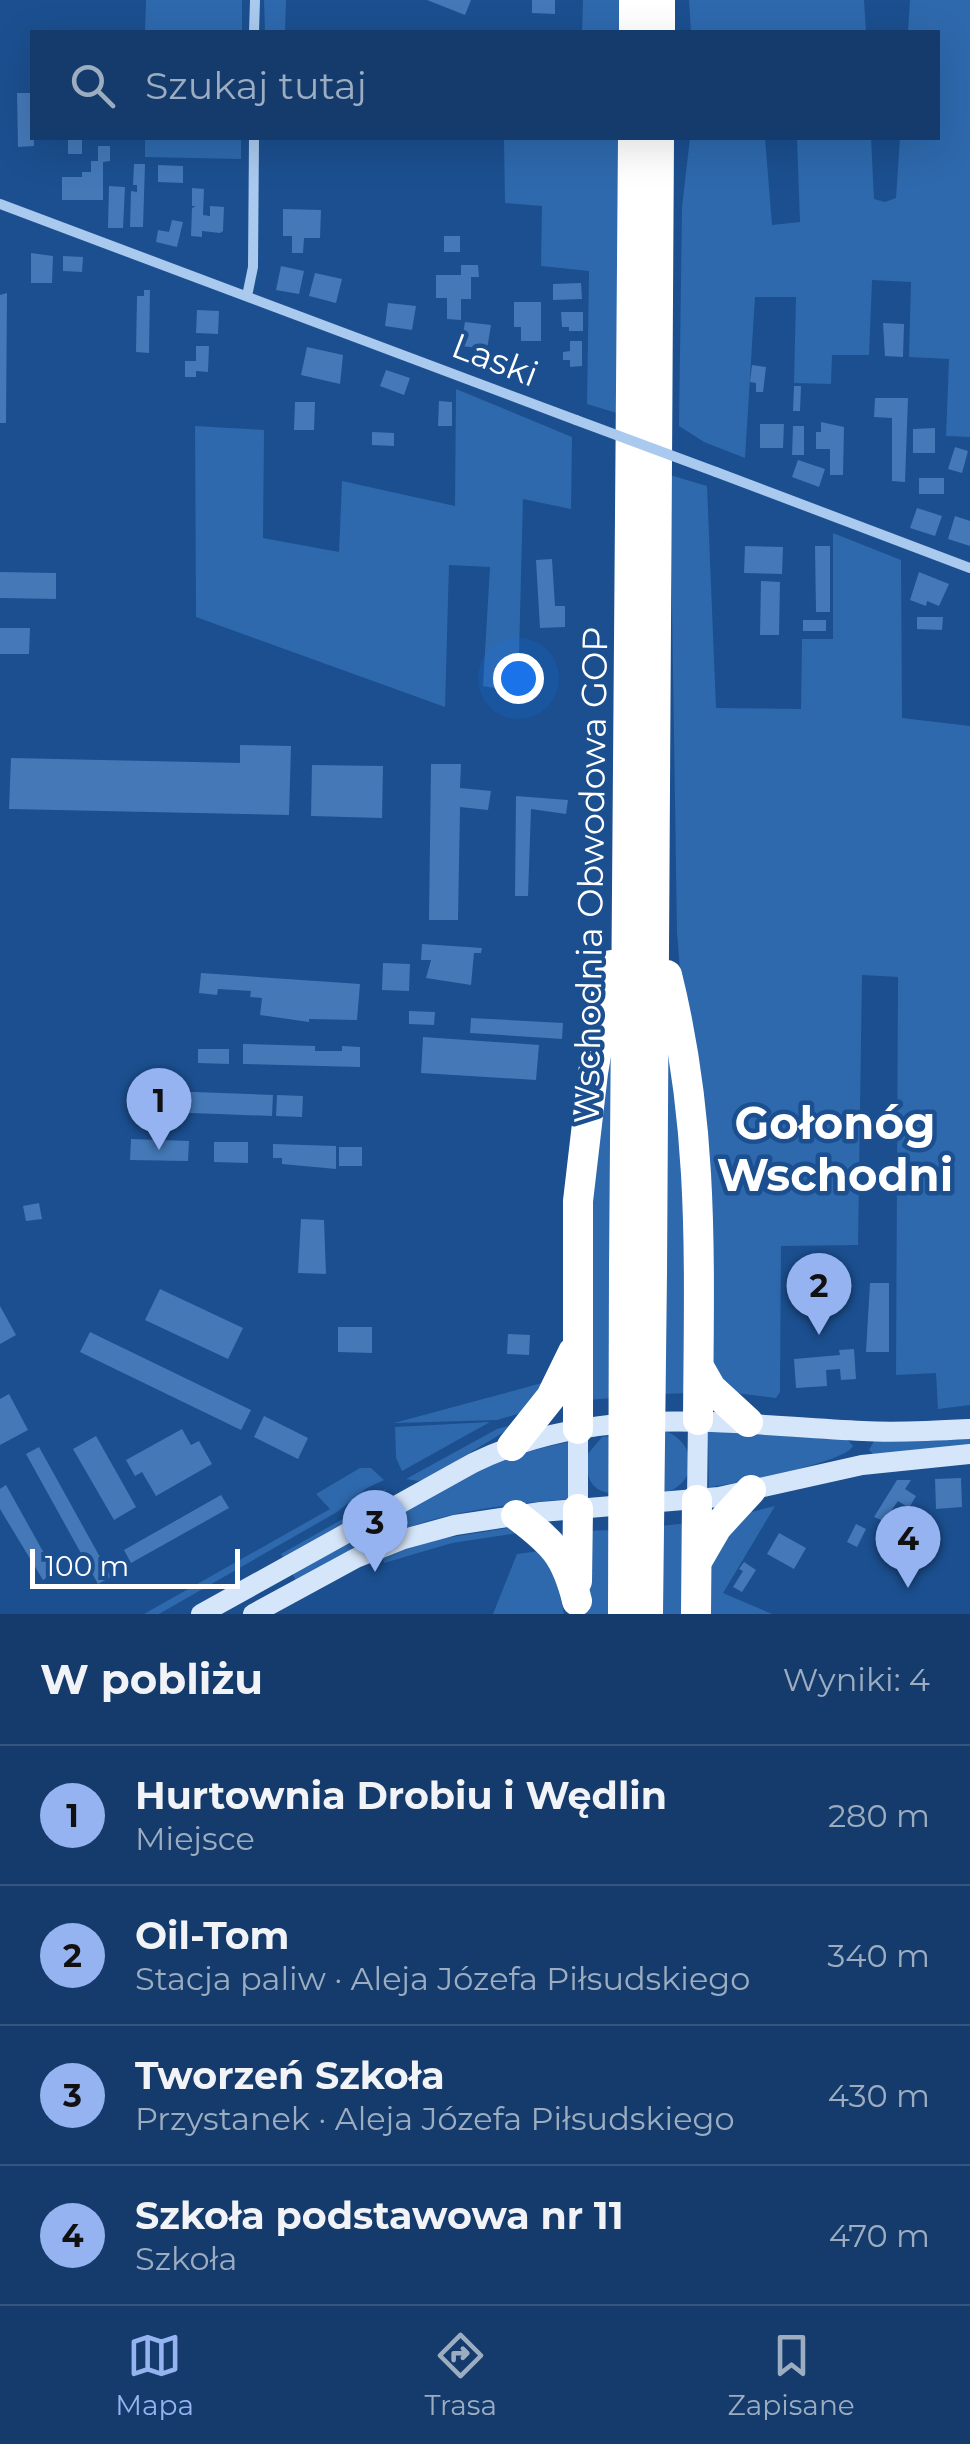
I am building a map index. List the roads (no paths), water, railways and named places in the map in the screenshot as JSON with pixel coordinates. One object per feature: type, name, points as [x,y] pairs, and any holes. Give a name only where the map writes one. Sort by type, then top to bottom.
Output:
[{"type":"highway","points":[[634,0],[634,30]]},
{"type":"highway","points":[[660,0],[660,30]]},
{"type":"highway","name":"Wschodnia Obwodowa GOP","points":[[633,140],[628,889],[648,1614]]},
{"type":"highway","name":"Wschodnia Obwodowa GOP","points":[[623,1614],[654,934],[659,140]]},
{"type":"highway","points":[[578,1429],[578,1201],[613,952],[628,889]]},
{"type":"highway","points":[[654,934],[668,979],[696,1136],[700,1233],[698,1420]]},
{"type":"highway","points":[[512,1446],[552,1396],[577,1340]]},
{"type":"highway","points":[[699,1367],[711,1388],[748,1422]]},
{"type":"highway","points":[[697,1561],[717,1527],[751,1490]]},
{"type":"highway","points":[[696,1614],[698,1500]]},
{"type":"highway","points":[[577,1607],[578,1509]]},
{"type":"highway","points":[[516,1516],[558,1551],[568,1568],[577,1607]]},
{"type":"street","points":[[254,0],[254,30]]},
{"type":"street","points":[[247,296],[253,262],[254,140]]},
{"type":"street","name":"Laski","points":[[0,204],[970,568]]},
{"type":"street","points":[[698,1420],[698,1500]]},
{"type":"street","points":[[201,1614],[438,1481],[512,1446],[578,1429],[698,1420],[860,1431],[970,1429]]},
{"type":"street","points":[[578,1429],[578,1509]]},
{"type":"street","points":[[860,1431],[862,1465]]},
{"type":"street","points":[[253,1614],[390,1544],[455,1525],[578,1509],[698,1500],[862,1465],[970,1454]]},
{"type":"place","name":"Hurtownia Drobiu i Wędlin","points":[[159,1150]]},
{"type":"place","name":"Oil-Tom","points":[[819,1335]]},
{"type":"place","name":"Tworzeń Szkoła","points":[[375,1572]]},
{"type":"place","name":"Szkoła podstawowa nr 11","points":[[908,1588]]},
{"type":"district","name":"Gołonóg Wschodni","points":[[835,1149]]}]
